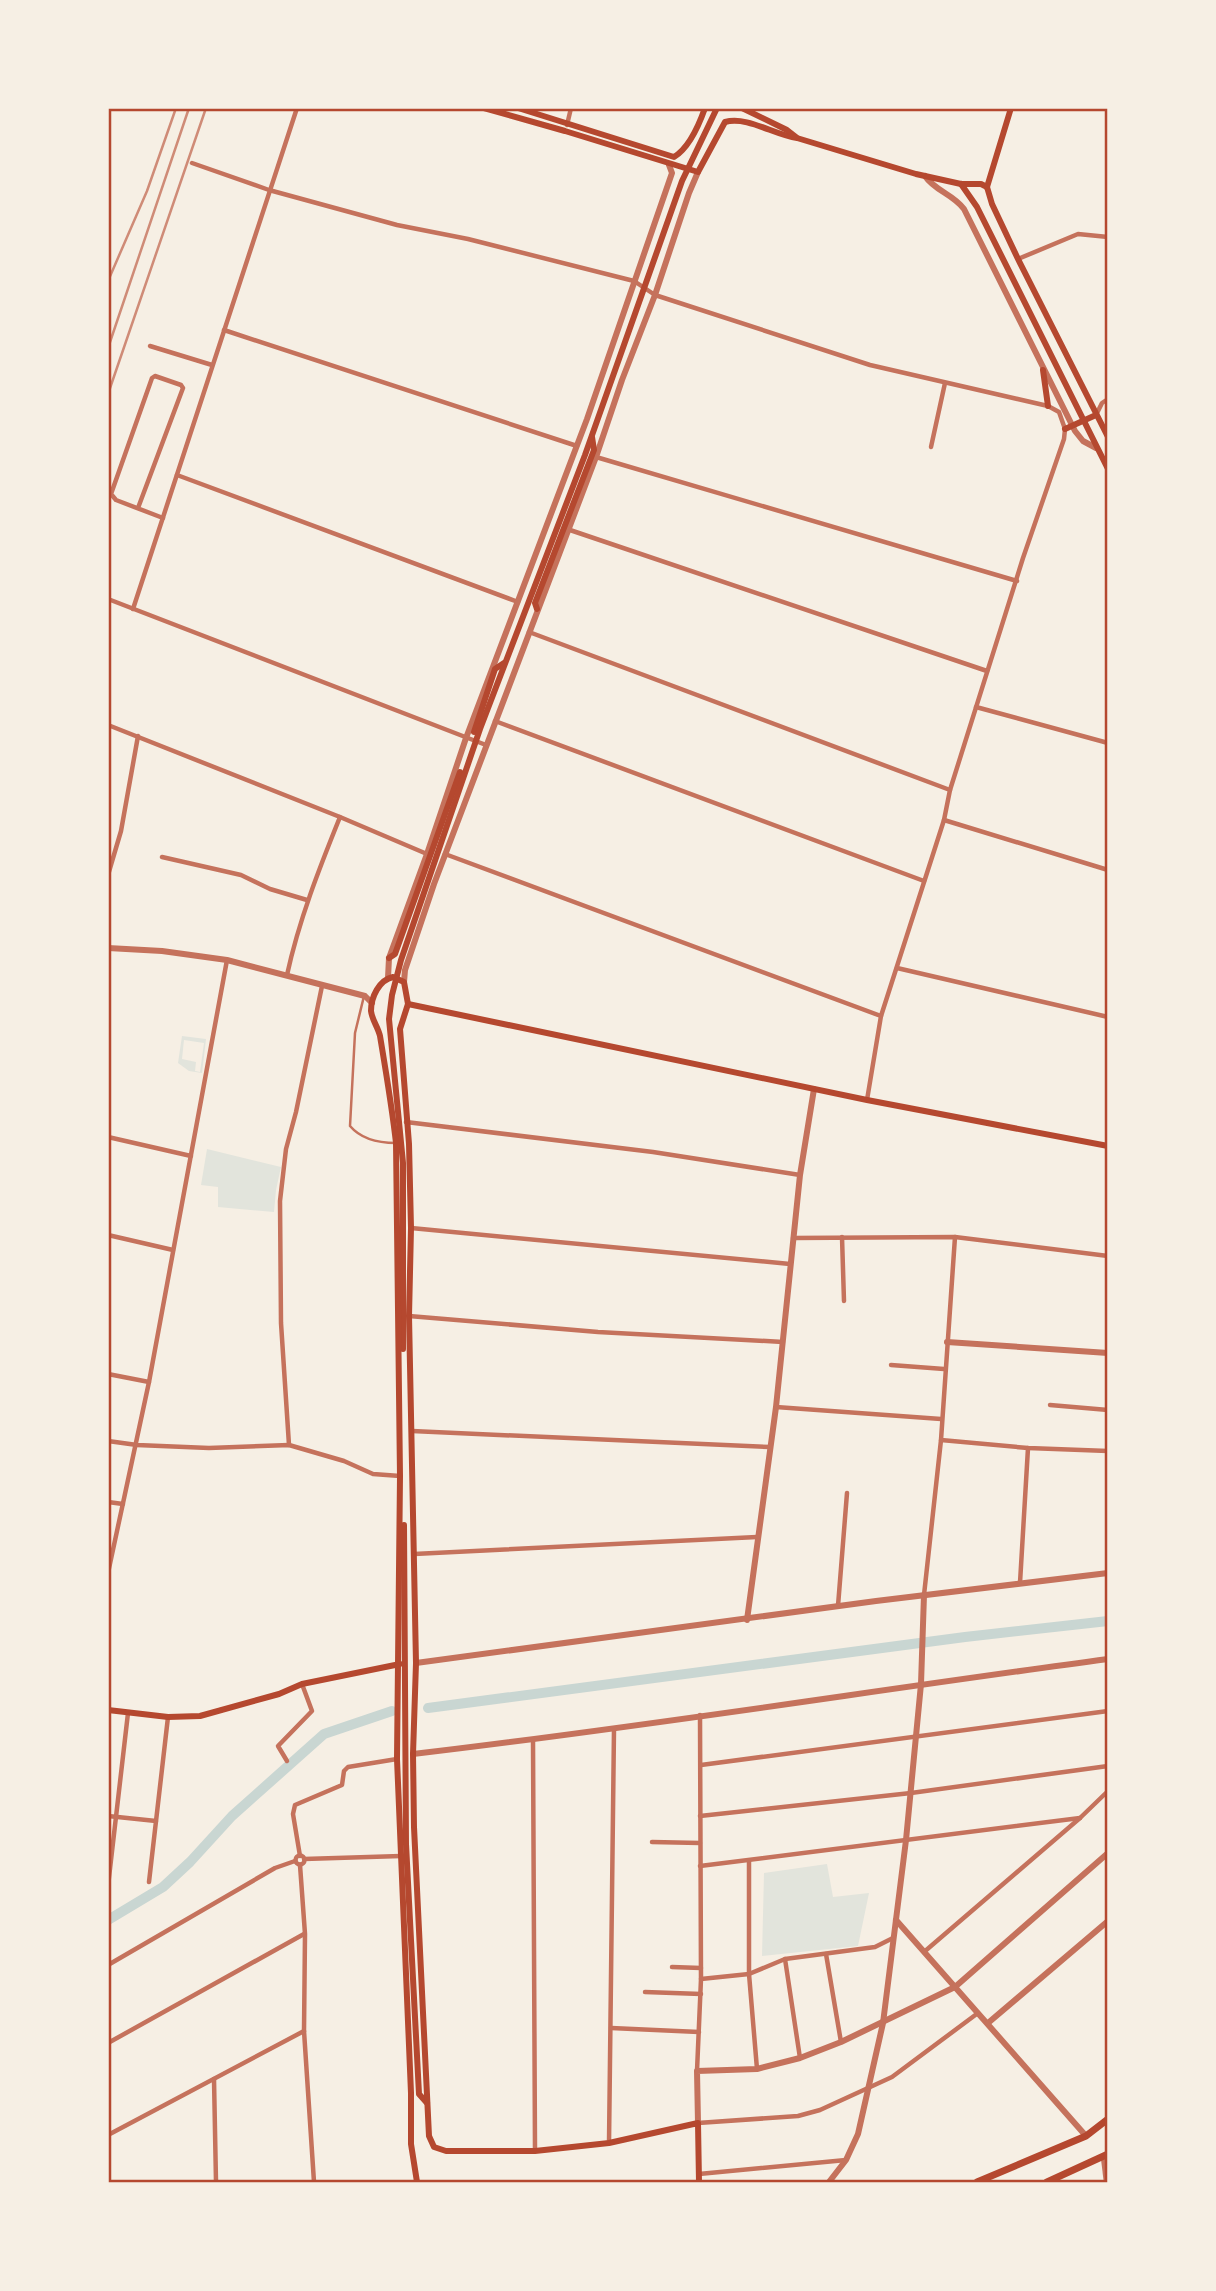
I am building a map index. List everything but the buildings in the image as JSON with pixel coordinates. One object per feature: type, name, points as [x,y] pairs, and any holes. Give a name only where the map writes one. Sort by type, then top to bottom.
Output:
[{"type":"main road","points":[[484,108],[698,172],[725,122],[738,120],[925,176],[987,187]]},
{"type":"main road","points":[[518,108],[671,157],[677,157],[689,141],[705,108]]},
{"type":"main road","points":[[428,2103],[419,2094],[416,2059],[406,1844],[403,1163],[389,1019],[392,995],[401,960],[472,752],[592,435],[682,181],[717,108]]},
{"type":"main road","points":[[743,108],[787,130],[797,138]]},
{"type":"main road","points":[[1011,108],[987,187],[992,204],[1017,259],[1108,437]]},
{"type":"main road","points":[[961,184],[977,207],[1108,469]]},
{"type":"main road","points":[[1043,370],[1048,406]]},
{"type":"main road","points":[[1071,429],[1096,415]]},
{"type":"main road","points":[[537,609],[536,603],[541,588],[594,450],[592,435]]},
{"type":"main road","points":[[389,958],[395,954],[409,917],[495,669],[505,662]]},
{"type":"main road","points":[[417,2182],[411,2144],[397,1759],[400,1476],[396,1143],[378,1029],[372,1018],[375,992],[388,978],[397,978],[404,982],[408,1004],[400,1029],[411,1228],[409,1316],[416,1663],[413,1754],[431,2143],[446,2151],[536,2151],[609,2143],[698,2123],[699,2178]]},
{"type":"main road","points":[[408,1004],[867,1100],[1108,1146]]},
{"type":"main road","points":[[378,1029],[400,1029]]},
{"type":"main road","points":[[108,1710],[168,1717],[200,1716],[279,1694],[302,1684],[416,1663]]},
{"type":"main road","points":[[411,2105],[419,2094]]},
{"type":"main road","points":[[978,2182],[1086,2136],[1108,2119]]},
{"type":"main road","points":[[1047,2182],[1105,2155]]},
{"type":"street","points":[[133,609],[297,108]]},
{"type":"street","points":[[565,131],[571,108]]},
{"type":"street","points":[[192,163],[269,190],[397,225],[468,239],[635,281],[655,295],[870,365],[1048,406],[1059,412],[1083,441],[1096,448]]},
{"type":"street","points":[[388,978],[389,958],[466,738],[577,446],[635,281],[672,173],[669,164]]},
{"type":"street","points":[[404,982],[405,970],[445,854],[596,457],[698,172]]},
{"type":"street","points":[[925,176],[931,185],[953,197],[964,209],[1071,429]]},
{"type":"street","points":[[1017,259],[1079,234],[1108,237]]},
{"type":"street","points":[[224,330],[577,446]]},
{"type":"street","points":[[150,346],[212,365]]},
{"type":"street","points":[[138,508],[183,388],[155,376],[111,491],[113,498],[138,508],[163,518]]},
{"type":"street","points":[[931,447],[945,383]]},
{"type":"street","points":[[1096,415],[1102,402],[1108,399]]},
{"type":"street","points":[[867,1100],[881,1016],[944,820],[950,790],[987,671],[1064,439],[1071,429]]},
{"type":"street","points":[[596,457],[1017,581]]},
{"type":"street","points":[[177,475],[518,602]]},
{"type":"street","points":[[567,529],[987,671]]},
{"type":"street","points":[[108,599],[486,745]]},
{"type":"street","points":[[528,632],[950,790]]},
{"type":"street","points":[[976,707],[1108,743]]},
{"type":"street","points":[[494,720],[924,881]]},
{"type":"street","points":[[108,725],[427,854]]},
{"type":"street","points":[[108,875],[121,831],[138,736]]},
{"type":"street","points":[[287,975],[296,932],[340,817]]},
{"type":"street","points":[[944,820],[1108,870]]},
{"type":"street","points":[[445,854],[881,1016]]},
{"type":"street","points":[[162,857],[241,875],[270,889],[307,900]]},
{"type":"street","points":[[108,948],[162,951],[227,960],[365,996],[372,1003]]},
{"type":"street","points":[[108,1573],[137,1445],[227,960]]},
{"type":"street","points":[[897,968],[1108,1017]]},
{"type":"street","points":[[289,1445],[281,1323],[280,1201],[286,1149],[322,986]]},
{"type":"street","points":[[747,1620],[783,1342],[800,1175],[814,1089]]},
{"type":"street","points":[[394,1122],[653,1152],[800,1175]]},
{"type":"street","points":[[108,1137],[191,1156]]},
{"type":"street","points":[[411,1228],[790,1264]]},
{"type":"street","points":[[108,1235],[173,1251]]},
{"type":"street","points":[[842,1237],[844,1301]]},
{"type":"street","points":[[793,1238],[955,1237],[1108,1256]]},
{"type":"street","points":[[829,2182],[846,2160],[858,2134],[883,2022],[906,1840],[921,1684],[924,1595],[941,1440],[955,1237]]},
{"type":"street","points":[[409,1316],[598,1332],[783,1342]]},
{"type":"street","points":[[947,1342],[1108,1353]]},
{"type":"street","points":[[891,1365],[944,1369]]},
{"type":"street","points":[[108,1374],[149,1382]]},
{"type":"street","points":[[1050,1405],[1108,1409]]},
{"type":"street","points":[[775,1407],[941,1419]]},
{"type":"street","points":[[412,1431],[770,1447]]},
{"type":"street","points":[[941,1440],[1028,1448],[1108,1451]]},
{"type":"street","points":[[108,1441],[209,1448],[289,1445],[344,1461],[373,1474],[400,1476]]},
{"type":"street","points":[[1020,1583],[1028,1448]]},
{"type":"street","points":[[838,1607],[847,1493]]},
{"type":"street","points":[[108,1502],[122,1504]]},
{"type":"street","points":[[413,1554],[757,1536]]},
{"type":"street","points":[[416,1663],[1108,1573]]},
{"type":"street","points":[[413,1754],[533,1740],[1108,1660]]},
{"type":"street","points":[[287,1761],[278,1746],[312,1711],[302,1684]]},
{"type":"street","points":[[701,1765],[1108,1711]]},
{"type":"street","points":[[108,1886],[128,1713]]},
{"type":"street","points":[[700,1715],[701,1994],[697,2071],[698,2123],[799,2116],[820,2110],[892,2077],[978,2013]]},
{"type":"street","points":[[149,1882],[168,1717]]},
{"type":"street","points":[[609,2143],[614,1728]]},
{"type":"street","points":[[533,1740],[536,2151]]},
{"type":"street","points":[[302,1857],[293,1814],[295,1805],[342,1785],[344,1771],[348,1767],[397,1759]]},
{"type":"street","points":[[700,1815],[911,1793],[1108,1766]]},
{"type":"street","points":[[924,1952],[1108,1791]]},
{"type":"street","points":[[108,1815],[156,1821]]},
{"type":"street","points":[[700,1866],[1080,1818]]},
{"type":"street","points":[[652,1842],[700,1843]]},
{"type":"street","points":[[697,2071],[757,2069],[800,2058],[841,2042],[955,1987],[1108,1853]]},
{"type":"street","points":[[314,2182],[304,2031],[305,1934],[296,1857],[416,1856]]},
{"type":"street","points":[[749,1861],[749,1974],[757,2069]]},
{"type":"street","points":[[108,1965],[275,1868],[298,1863]]},
{"type":"street","points":[[896,1920],[1086,2136]]},
{"type":"street","points":[[988,2023],[1108,1922]]},
{"type":"street","points":[[108,2043],[305,1934]]},
{"type":"street","points":[[701,1979],[749,1974],[785,1959],[875,1947],[894,1938]]},
{"type":"street","points":[[826,1954],[841,2042]]},
{"type":"street","points":[[785,1959],[800,2058]]},
{"type":"street","points":[[672,1967],[701,1968]]},
{"type":"street","points":[[645,1992],[701,1994]]},
{"type":"street","points":[[611,2028],[699,2032]]},
{"type":"street","points":[[108,2135],[304,2031]]},
{"type":"street","points":[[214,2079],[216,2182]]},
{"type":"street","points":[[1105,2155],[1105,2182]]},
{"type":"street","points":[[699,2178],[846,2160]]},
{"type":"lane","points":[[365,996],[355,1033],[351,1126],[358,1135],[396,1143]]},
{"type":"shaded area","points":[[182,1036],[206,1039],[202,1073],[189,1071],[178,1063]],"holes":[[[184,1040],[204,1043],[200,1072],[195,1071],[196,1062],[182,1059]]]},
{"type":"shaded area","points":[[207,1149],[281,1167],[274,1212],[218,1207],[218,1187],[201,1185]]},
{"type":"shaded area","points":[[827,1864],[833,1897],[869,1893],[858,1946],[762,1956],[764,1873]]},
{"type":"waterway","points":[[428,1708],[965,1637],[1108,1621]]},
{"type":"waterway","points":[[108,1920],[163,1887],[232,1816],[324,1734],[392,1711]]},
{"type":"railway","points":[[108,281],[147,191],[176,108]]},
{"type":"railway","points":[[108,348],[189,108]]},
{"type":"railway","points":[[108,394],[206,108]]}]
